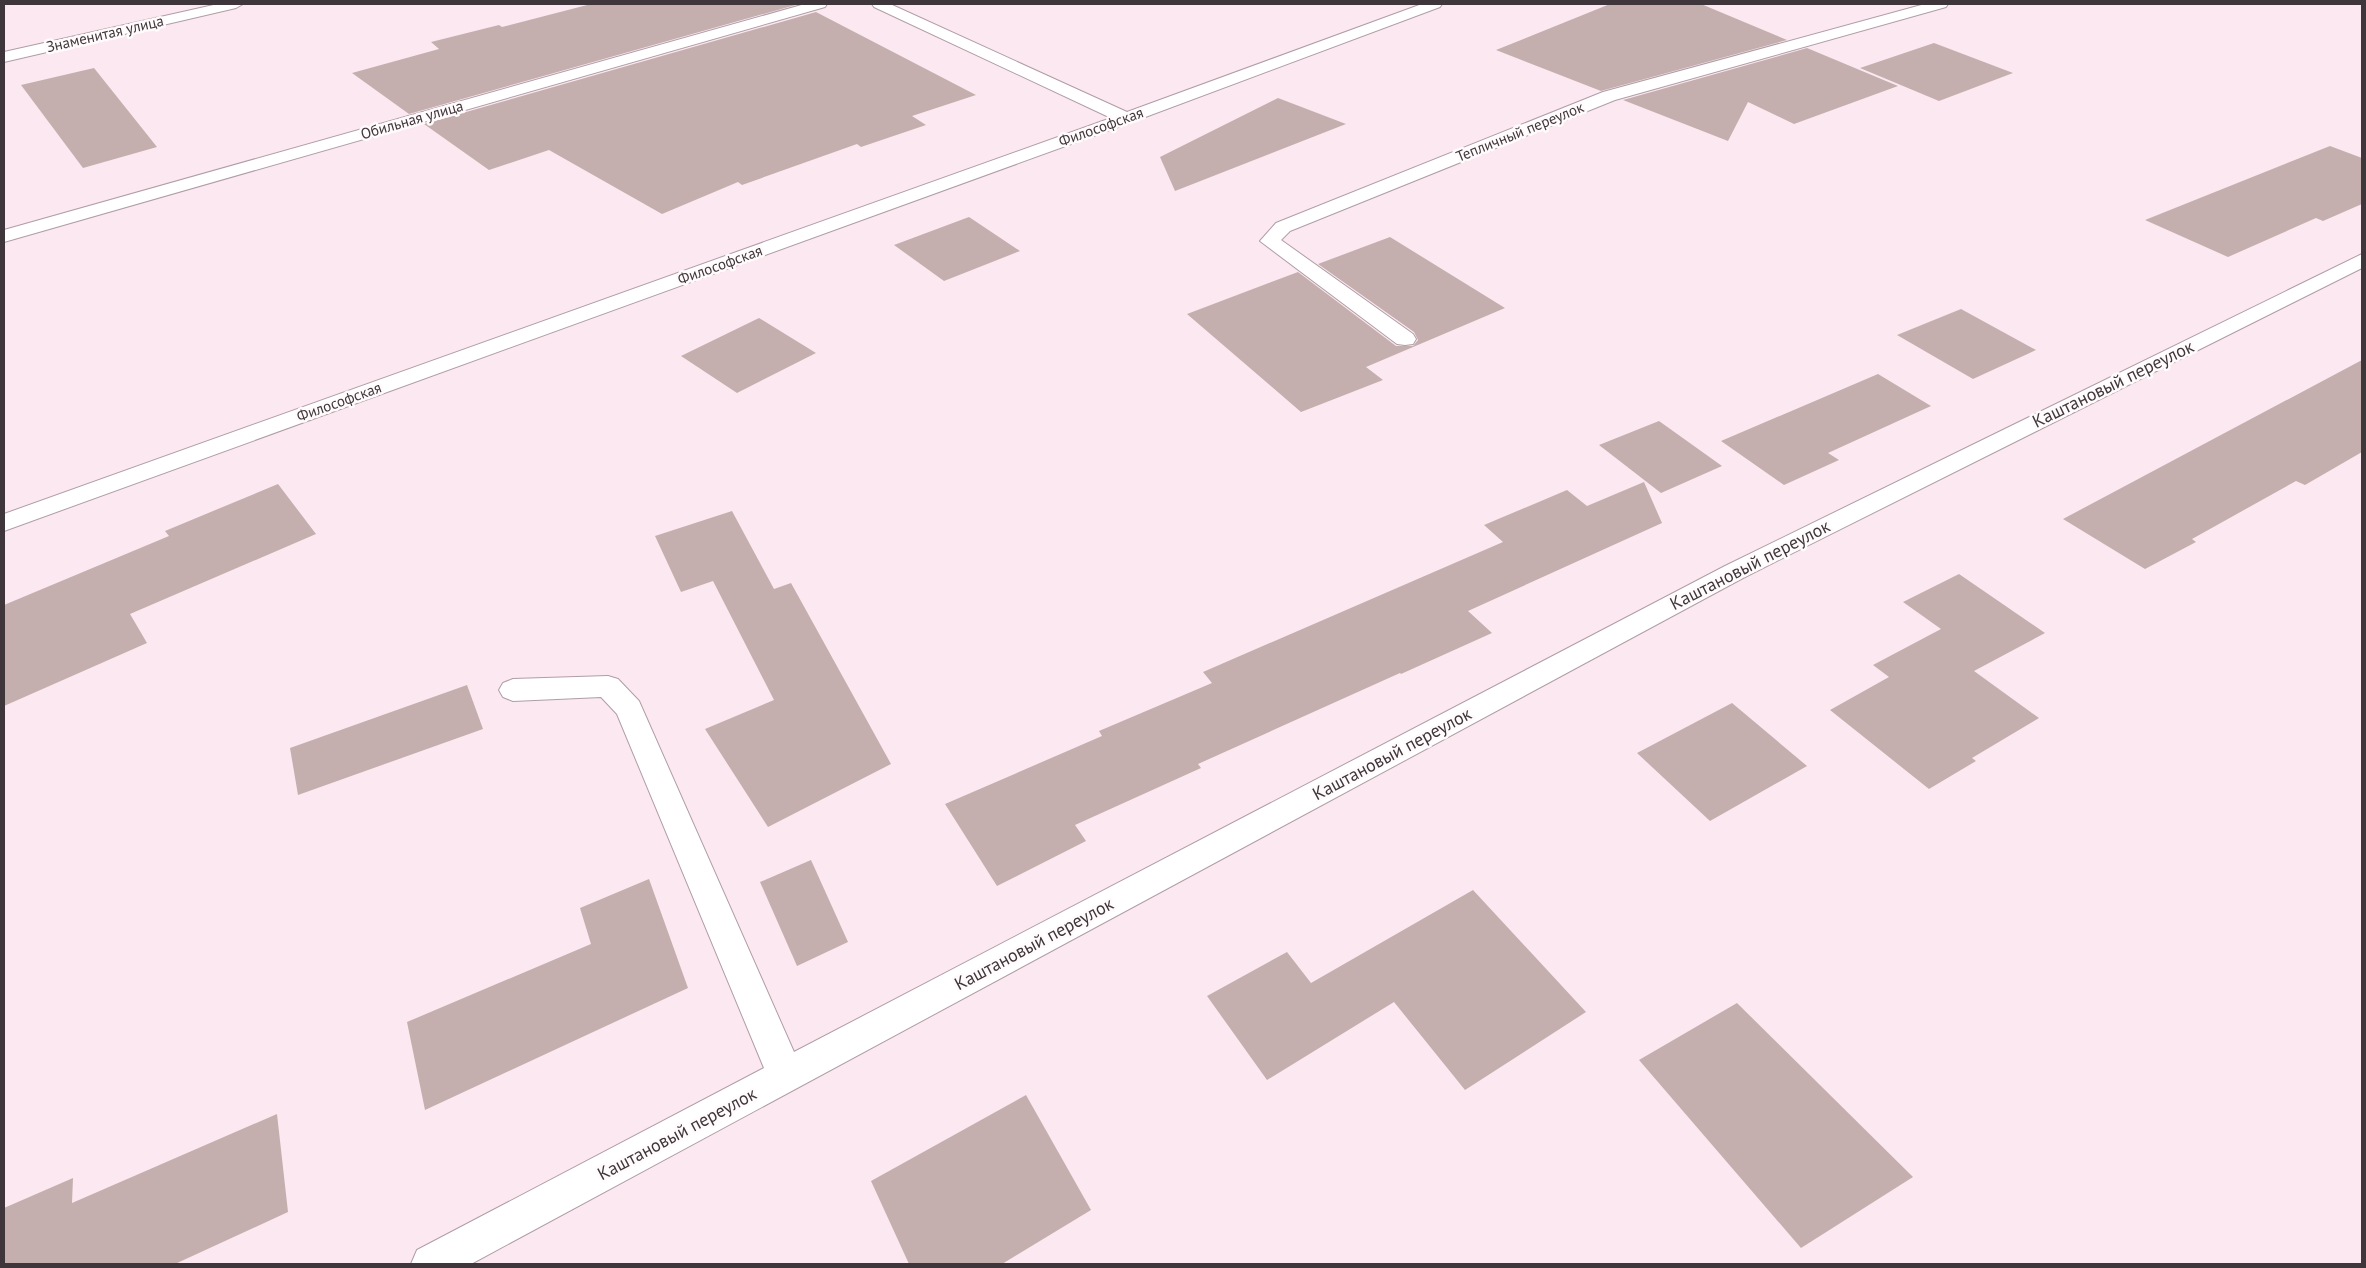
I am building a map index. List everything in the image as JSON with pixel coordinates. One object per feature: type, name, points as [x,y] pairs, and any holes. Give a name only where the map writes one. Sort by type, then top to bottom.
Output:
[{"type":"street","name":"Знаменитая улица","points":[[4,57],[236,4]]},
{"type":"street","name":"Обильная улица","points":[[4,236],[820,4]]},
{"type":"street","points":[[879,4],[1126,118]]},
{"type":"street","name":"Философская","points":[[4,523],[1126,118],[1435,4]]},
{"type":"street","name":"Тепличный переулок","points":[[1405,339],[1270,240],[1283,227],[1609,96],[1941,4]]},
{"type":"street","name":"Каштановый переулок","points":[[431,1264],[1734,572],[2362,260]]},
{"type":"street","points":[[513,690],[608,686],[629,709],[786,1076]]},
{"type":"building","points":[[591,4],[799,4],[409,114],[352,73],[439,49],[431,42],[499,25],[502,27]]},
{"type":"building","points":[[1610,4],[1701,4],[1787,40],[1601,91],[1496,50]]},
{"type":"building","points":[[816,12],[976,95],[912,116],[926,125],[861,147],[857,144],[742,185],[738,182],[662,214],[549,150],[489,170],[424,124]]},
{"type":"building","points":[[1934,43],[2013,73],[1939,101],[1860,68]]},
{"type":"building","points":[[1807,48],[1898,86],[1794,124],[1748,102],[1728,141],[1623,100]]},
{"type":"building","points":[[94,68],[157,147],[83,168],[21,85]]},
{"type":"building","points":[[1278,98],[1346,124],[1175,191],[1160,157]]},
{"type":"building","points":[[2330,146],[2362,158],[2362,204],[2323,221],[2316,218],[2228,257],[2145,220]]},
{"type":"building","points":[[969,217],[1020,251],[944,281],[894,245]]},
{"type":"building","points":[[1390,237],[1505,308],[1366,367],[1383,380],[1301,412],[1187,314],[1298,272],[1396,346],[1413,346],[1418,340],[1414,332],[1318,264]]},
{"type":"building","points":[[1961,309],[2036,350],[1973,379],[1897,335]]},
{"type":"building","points":[[759,318],[816,353],[737,393],[681,356]]},
{"type":"building","points":[[2362,360],[2362,452],[2305,485],[2296,481],[2192,539],[2196,542],[2145,569],[2063,519]]},
{"type":"building","points":[[1878,374],[1931,406],[1828,453],[1839,460],[1784,485],[1721,441]]},
{"type":"building","points":[[1659,421],[1722,466],[1661,493],[1599,445]]},
{"type":"building","points":[[1644,482],[1662,523],[1468,611],[1492,633],[1198,764],[1201,768],[1075,825],[1086,841],[997,886],[945,804],[1102,736],[1099,731],[1212,683],[1203,672],[1503,542],[1484,525],[1567,490],[1587,506]]},
{"type":"building","points":[[278,484],[316,534],[130,614],[147,643],[4,706],[4,605],[169,536],[165,531]]},
{"type":"building","points":[[732,511],[774,589],[791,583],[891,764],[768,827],[705,729],[774,700],[713,581],[681,592],[655,536]]},
{"type":"building","points":[[1959,574],[2045,633],[1974,671],[2039,718],[1972,758],[1976,761],[1929,789],[1830,710],[1889,677],[1873,665],[1941,629],[1903,602]]},
{"type":"building","points":[[467,685],[483,729],[298,795],[290,748]]},
{"type":"building","points":[[1732,703],[1807,766],[1710,821],[1637,753]]},
{"type":"building","points":[[811,860],[848,942],[797,966],[760,882]]},
{"type":"building","points":[[649,879],[688,988],[425,1110],[407,1022],[591,944],[580,908]]},
{"type":"building","points":[[1473,890],[1586,1012],[1465,1090],[1394,1002],[1267,1080],[1207,996],[1287,952],[1311,983]]},
{"type":"building","points":[[1737,1003],[1913,1177],[1801,1248],[1639,1060]]},
{"type":"building","points":[[1026,1095],[1091,1210],[1002,1264],[909,1264],[871,1181]]},
{"type":"building","points":[[277,1114],[288,1212],[175,1264],[4,1264],[4,1208],[73,1178],[72,1203]]}]
